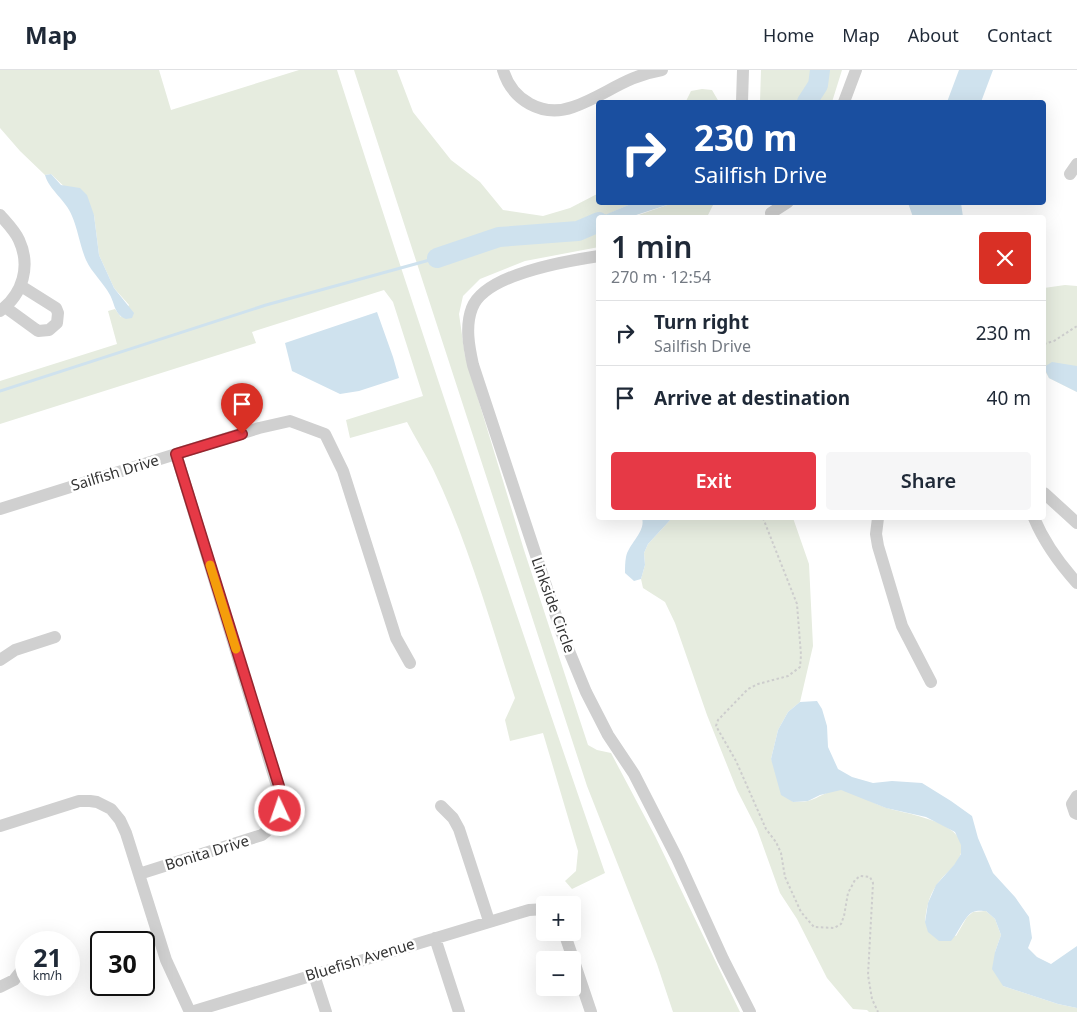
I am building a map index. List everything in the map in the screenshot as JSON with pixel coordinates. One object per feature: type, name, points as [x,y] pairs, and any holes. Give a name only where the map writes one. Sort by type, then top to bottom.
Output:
[{"type":"street","points":[[503,70],[511,88],[527,103],[548,110],[560,110],[573,107],[647,72],[662,70]]},
{"type":"street","points":[[742,100],[743,70]]},
{"type":"street","points":[[845,100],[856,70]]},
{"type":"street","points":[[770,211],[782,205]]},
{"type":"street","points":[[0,215],[15,233],[21,246],[24,262],[21,286],[13,299],[2,309],[38,331],[48,330],[58,323],[56,308],[21,286]]},
{"type":"street","name":"Linkside Circle","points":[[596,256],[573,260],[527,272],[490,286],[476,299],[469,316],[470,349],[476,374],[562,634],[586,692],[608,735],[634,774],[677,858],[723,959],[750,1012]]},
{"type":"street","name":"Sailfish Drive","points":[[0,509],[259,428],[290,421],[325,434],[343,471],[396,638],[410,663]]},
{"type":"street","name":"Bonita Drive","points":[[139,874],[262,835],[275,822],[280,811],[281,799],[176,454]]},
{"type":"street","points":[[1046,495],[1077,523]]},
{"type":"street","points":[[878,520],[876,534],[878,546],[902,626],[931,682]]},
{"type":"street","points":[[1035,520],[1048,547],[1077,583]]},
{"type":"street","points":[[0,660],[16,650],[55,637]]},
{"type":"street","points":[[1077,796],[1072,804],[1077,814]]},
{"type":"street","points":[[0,826],[79,801],[97,802],[110,809],[120,820],[126,833],[166,960],[191,1012]]},
{"type":"street","points":[[441,806],[453,818],[459,829],[489,921]]},
{"type":"street","name":"Bluefish Avenue","points":[[191,1012],[489,921],[536,910]]},
{"type":"street","points":[[435,938],[459,1012]]},
{"type":"street","points":[[567,941],[591,1012]]},
{"type":"street","points":[[314,975],[326,1012]]},
{"type":"street","points":[[0,987],[15,979]]},
{"type":"path","points":[[1046,343],[1054,341],[1077,326]]},
{"type":"path","points":[[764,520],[797,604],[801,654],[800,667],[788,676],[758,684],[748,689],[718,720],[716,726],[736,761],[766,829],[776,842],[781,853],[785,877],[801,912],[814,927],[834,928],[841,924],[848,893],[855,880],[860,876],[870,877],[873,883],[868,975],[872,999],[878,1012]]},
{"type":"shaded area","points":[[0,70],[159,70],[171,110],[299,70],[337,70],[536,673],[605,873],[572,889],[565,881],[576,871],[578,851],[543,733],[510,741],[505,720],[515,698],[487,611],[468,553],[446,497],[407,422],[350,438],[346,420],[423,396],[393,302],[384,290],[252,332],[256,343],[0,424],[0,381],[117,344],[108,311],[115,309],[121,317],[129,305],[114,288],[99,255],[94,215],[51,174],[45,175],[0,128]]},
{"type":"shaded area","points":[[354,70],[397,70],[413,112],[451,160],[480,182],[503,210],[543,216],[570,208],[596,195],[596,205],[628,205],[606,215],[596,215],[596,219],[581,226],[586,233],[596,230],[596,248],[525,261],[480,279],[463,296],[459,314],[465,356],[524,550],[588,745],[597,750],[611,753],[655,836],[740,1012],[673,1012],[657,964],[587,786]]},
{"type":"shaded area","points":[[761,70],[842,70],[833,100],[760,100]]},
{"type":"shaded area","points":[[712,90],[718,100],[686,100],[691,91]]},
{"type":"shaded area","points":[[667,205],[713,205],[708,215],[639,215]]},
{"type":"shaded area","points":[[1065,285],[1077,286],[1077,392],[1049,378],[1046,373],[1046,288]]},
{"type":"shaded area","points":[[670,520],[794,520],[809,564],[813,646],[800,702],[788,712],[778,730],[771,759],[793,802],[808,801],[828,792],[841,790],[887,808],[934,821],[946,827],[961,842],[961,853],[957,862],[934,890],[928,903],[925,922],[956,936],[967,917],[973,912],[986,911],[995,919],[1001,935],[995,952],[1003,986],[1058,1004],[1077,1008],[1077,1012],[869,1012],[867,1010],[853,1009],[827,978],[797,919],[780,893],[757,829],[737,790],[707,715],[675,623],[665,602],[643,588],[641,579],[645,565],[644,553],[648,544]]},
{"type":"water","points":[[959,70],[993,70],[982,100],[948,100]]},
{"type":"water","points":[[51,174],[61,185],[80,188],[87,195],[94,215],[99,255],[114,288],[134,313],[132,318],[126,319],[119,314],[107,290],[88,265],[69,210],[50,185],[45,175]]},
{"type":"water","points":[[628,205],[667,205],[636,215],[605,215]]},
{"type":"water","points":[[909,205],[961,205],[963,215],[912,215]]},
{"type":"water","points":[[377,312],[399,378],[359,391],[340,394],[292,371],[285,343]]},
{"type":"water","points":[[1052,362],[1077,366],[1077,392],[1049,378],[1046,366]]},
{"type":"water","points":[[642,520],[670,520],[648,544],[644,553],[645,565],[641,579],[634,581],[625,573],[626,559],[643,523]]},
{"type":"water","points":[[817,701],[822,709],[827,726],[828,747],[838,769],[852,777],[873,783],[892,781],[922,783],[972,816],[978,838],[993,873],[1015,897],[1029,917],[1032,938],[1028,948],[1037,957],[1051,964],[1077,946],[1077,1008],[1058,1004],[1003,986],[992,969],[1001,935],[995,919],[986,911],[976,911],[970,914],[951,941],[939,941],[928,932],[925,922],[928,903],[936,885],[961,854],[961,845],[955,832],[926,817],[886,808],[841,790],[820,795],[808,801],[793,802],[781,795],[771,759],[778,730],[788,712],[800,702]]},
{"type":"waterway","points":[[808,100],[818,85],[820,70]]},
{"type":"waterway","points":[[437,258],[499,237],[578,231],[596,223]]},
{"type":"waterway","points":[[0,391],[266,305],[437,258]]},
{"type":"slow traffic","points":[[210,565],[236,649]]},
{"type":"route","points":[[242,434],[176,454],[279,786],[280,811]]}]
